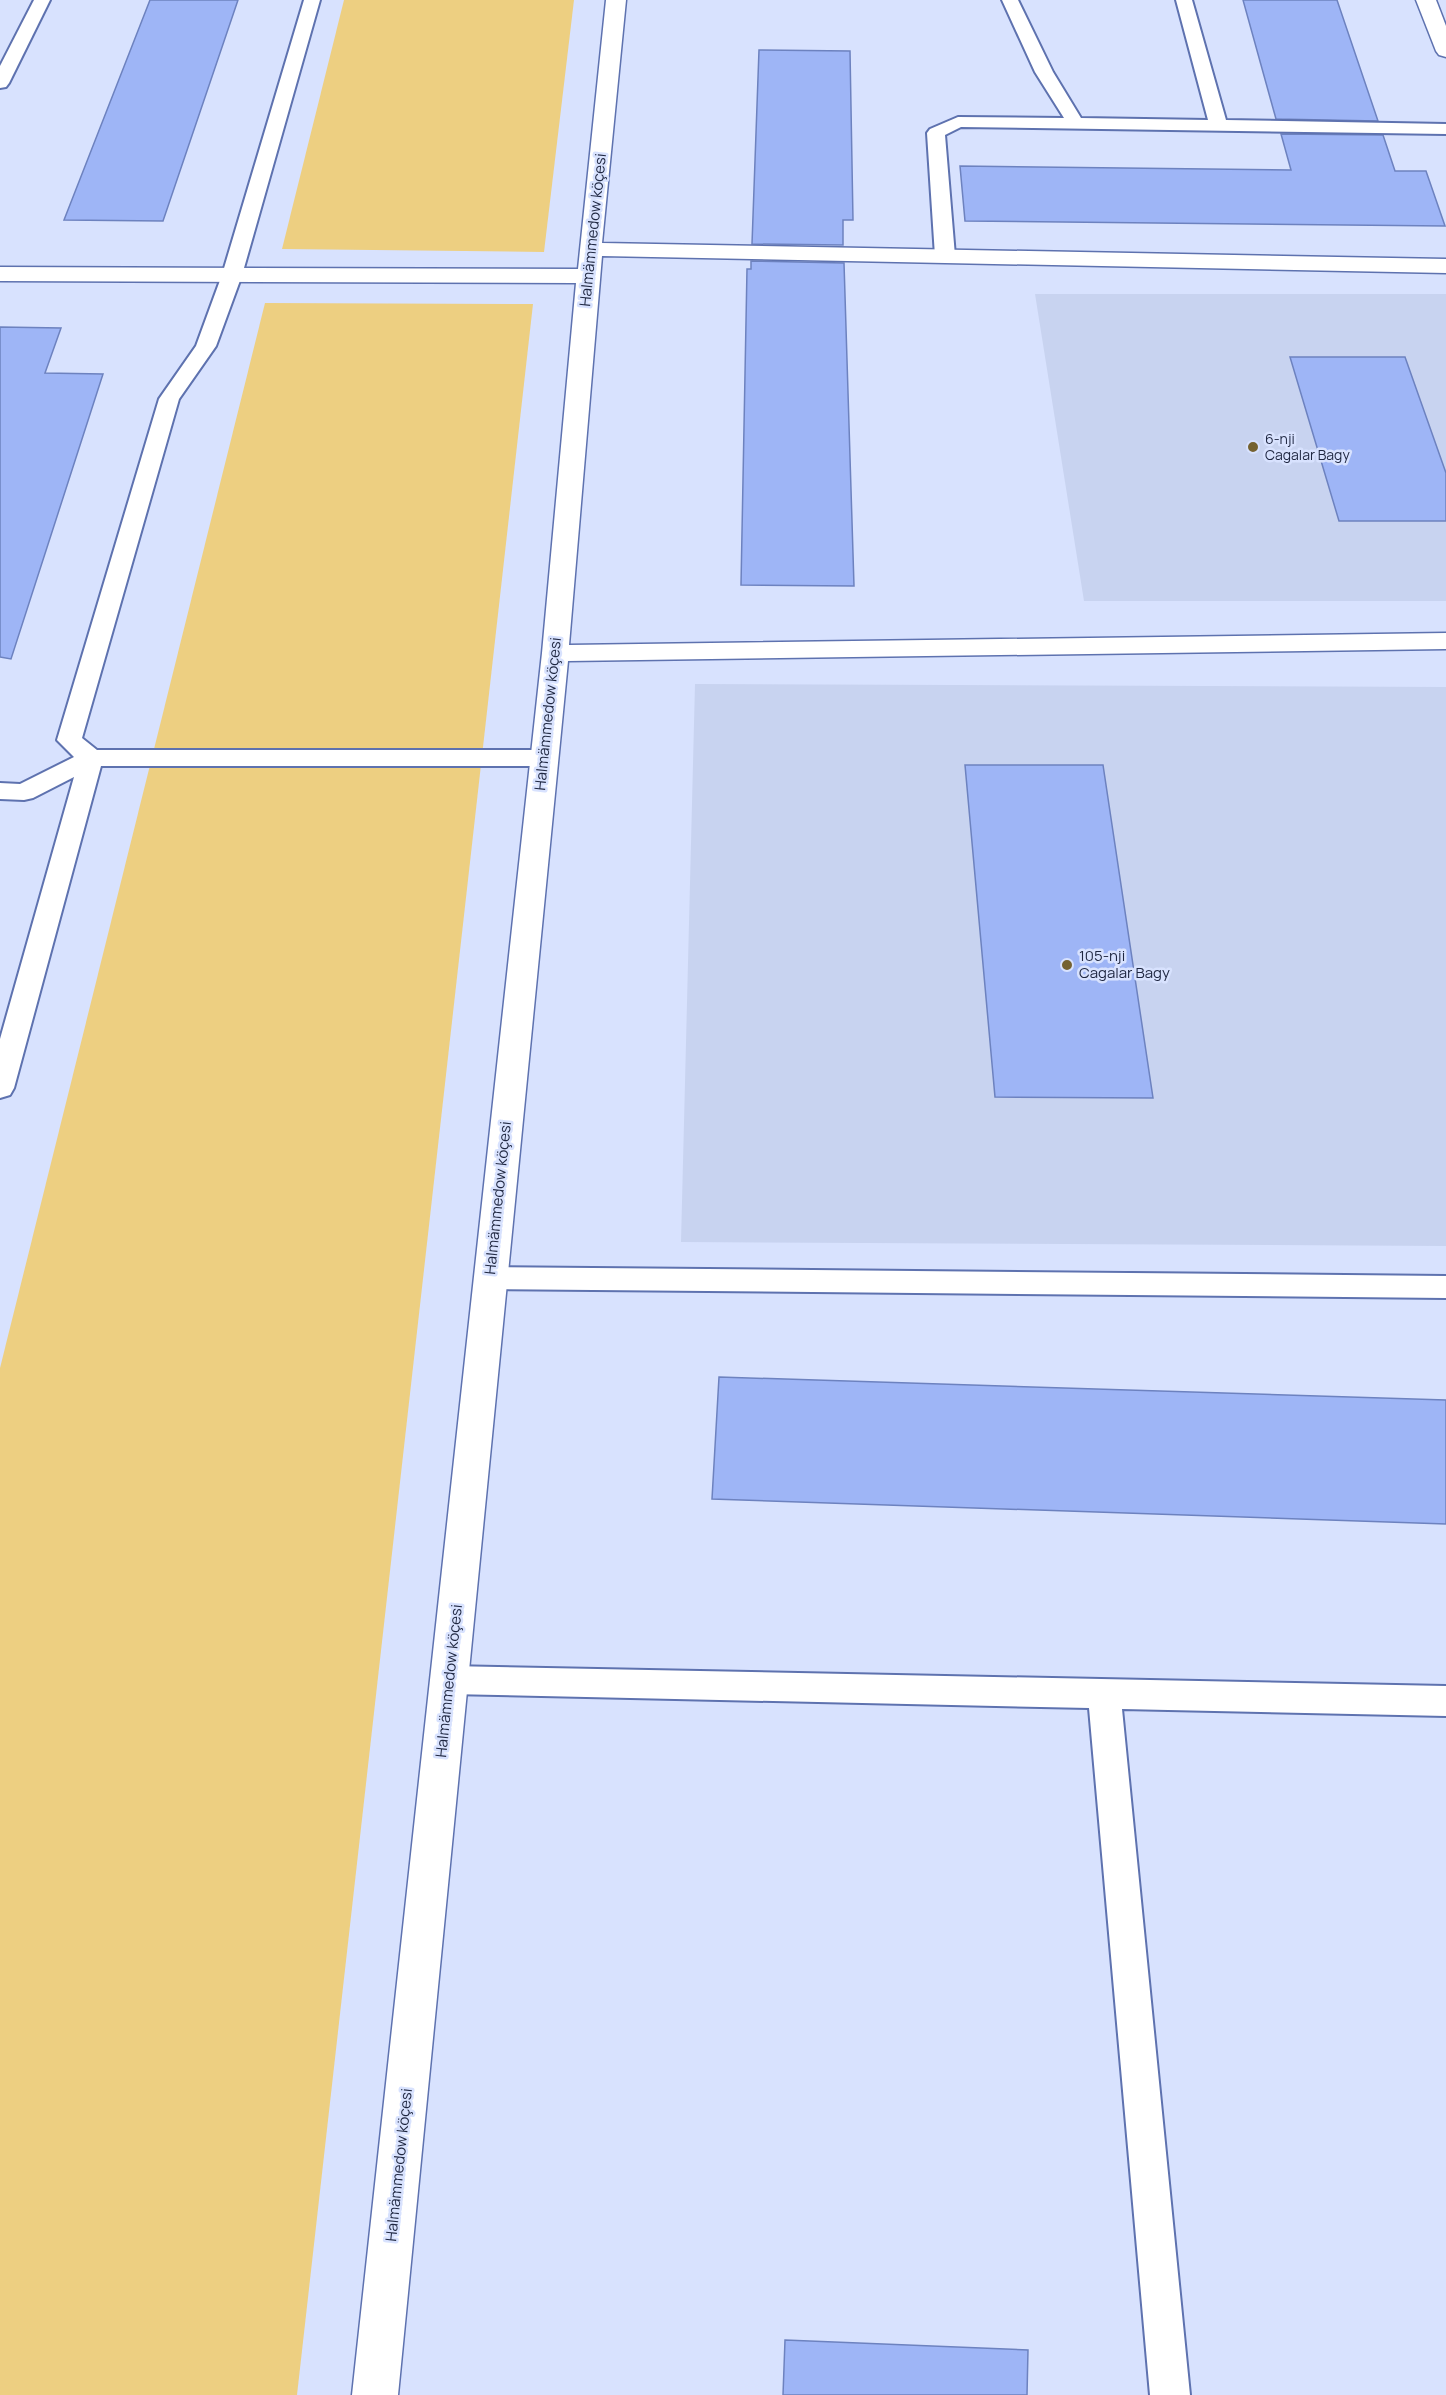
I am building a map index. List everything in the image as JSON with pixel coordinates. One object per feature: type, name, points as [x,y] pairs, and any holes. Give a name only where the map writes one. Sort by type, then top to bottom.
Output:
[{"type":"street","name":"Halmämmedow köçesi","points":[[375,2395],[555,652],[616,0]]},
{"type":"street","points":[[1433,3],[1446,51]]},
{"type":"street","points":[[0,274],[232,275],[590,263],[945,256],[1446,266]]},
{"type":"street","points":[[555,652],[1446,641]]},
{"type":"lane","points":[[0,83],[42,0]]},
{"type":"lane","points":[[91,758],[69,740],[169,399],[206,346],[232,275],[312,0]]},
{"type":"lane","points":[[1010,0],[1044,72],[1075,123]]},
{"type":"lane","points":[[1184,0],[1188,21],[1219,125]]},
{"type":"lane","points":[[945,256],[936,133],[958,122],[1446,129]]},
{"type":"lane","points":[[0,1088],[91,758]]},
{"type":"lane","points":[[0,791],[24,792],[91,758],[543,758]]},
{"type":"lane","points":[[490,1278],[1446,1287]]},
{"type":"lane","points":[[449,1680],[1446,1701]]},
{"type":"lane","points":[[1104,1693],[1170,2395]]},
{"type":"shaded area","points":[[344,0],[574,0],[544,252],[282,249]]},
{"type":"shaded area","name":"6-nji Cagalar Bagy","points":[[1035,294],[1446,294],[1446,601],[1084,601]]},
{"type":"shaded area","points":[[265,303],[533,304],[297,2395],[0,2395],[0,1368]]},
{"type":"shaded area","name":"105-nji Cagalar Bagy","points":[[695,684],[1446,687],[1446,1246],[681,1242]]},
{"type":"building","points":[[150,0],[238,0],[163,221],[64,220]]},
{"type":"building","points":[[1243,0],[1337,0],[1378,121],[1276,119]]},
{"type":"building","points":[[759,50],[850,51],[853,220],[843,220],[843,245],[752,244]]},
{"type":"building","points":[[1281,134],[1383,135],[1395,171],[1426,171],[1445,226],[965,221],[960,166],[1291,170]]},
{"type":"building","points":[[751,261],[844,263],[854,586],[741,585],[747,269],[751,269]]},
{"type":"building","points":[[0,327],[61,328],[45,373],[103,374],[11,659],[0,657]]},
{"type":"building","points":[[1290,357],[1405,357],[1446,473],[1446,521],[1339,521]]},
{"type":"building","points":[[965,765],[1103,765],[1153,1098],[995,1097]]},
{"type":"building","points":[[719,1377],[1446,1400],[1446,1524],[712,1499]]},
{"type":"building","points":[[785,2340],[1028,2350],[1027,2395],[783,2395]]},
{"type":"place","name":"6-nji Cagalar Bagy","points":[[1253,447]]},
{"type":"place","name":"105-nji Cagalar Bagy","points":[[1067,965]]}]
